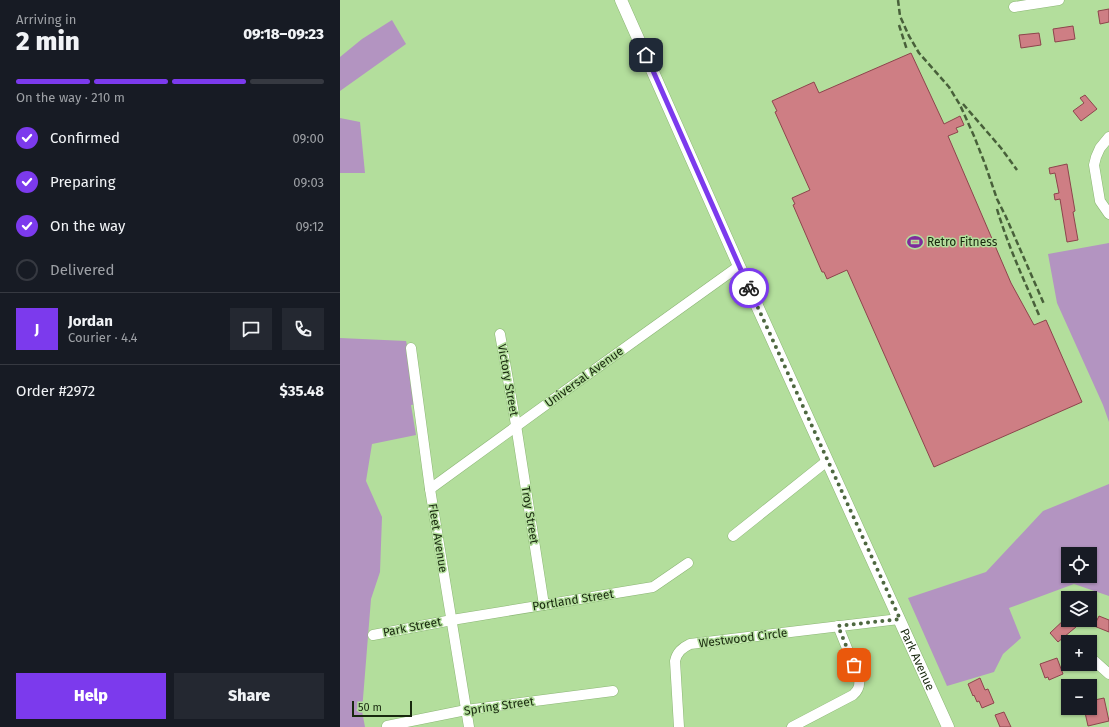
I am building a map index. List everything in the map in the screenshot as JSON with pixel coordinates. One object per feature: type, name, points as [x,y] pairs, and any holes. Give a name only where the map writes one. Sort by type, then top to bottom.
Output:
[{"type":"street","name":"Park Avenue","points":[[621,0],[739,266],[948,727]]},
{"type":"street","points":[[1014,7],[1059,0]]},
{"type":"street","points":[[1109,137],[1100,148],[1094,165],[1100,201],[1109,214]]},
{"type":"street","name":"Universal Avenue","points":[[430,489],[516,425],[739,266]]},
{"type":"street","name":"Victory Street","points":[[500,334],[516,425]]},
{"type":"street","name":"Fleet Avenue","points":[[411,348],[430,489],[469,727]]},
{"type":"street","name":"Troy Street","points":[[516,425],[544,605]]},
{"type":"street","points":[[733,536],[827,461]]},
{"type":"street","name":"Portland Street","points":[[452,620],[653,587],[688,563]]},
{"type":"street","name":"Westwood Circle","points":[[679,727],[675,661],[676,655],[685,646],[690,644],[900,619]]},
{"type":"street","name":"Park Street","points":[[373,635],[452,620]]},
{"type":"street","points":[[792,727],[853,695],[858,689],[860,682],[859,678],[838,626]]},
{"type":"street","points":[[1097,663],[1109,674]]},
{"type":"street","name":"Spring Street","points":[[387,726],[466,710],[612,692]]},
{"type":"shaded area","points":[[392,20],[406,44],[340,91],[340,57],[362,39]]},
{"type":"shaded area","points":[[340,118],[360,122],[365,173],[340,173]]},
{"type":"shaded area","points":[[1109,243],[1109,422],[1103,405],[1057,303],[1048,254]]},
{"type":"shaded area","points":[[340,338],[406,341],[421,404],[411,405],[416,435],[372,444],[366,481],[382,517],[380,572],[371,599],[362,711],[365,727],[340,727]]},
{"type":"shaded area","points":[[1109,484],[1109,596],[1074,584],[1009,608],[1021,638],[1003,654],[994,672],[947,686],[908,598],[986,572],[1043,511]]},
{"type":"building","points":[[1109,9],[1109,22],[1100,24],[1098,11]]},
{"type":"building","points":[[1073,26],[1075,39],[1055,42],[1053,29]]},
{"type":"building","points":[[1039,33],[1041,45],[1021,48],[1019,35]]},
{"type":"building","points":[[911,53],[944,124],[960,116],[964,125],[956,128],[958,132],[948,136],[1011,283],[1034,325],[1046,320],[1082,402],[934,467],[847,270],[827,279],[824,272],[822,272],[793,205],[795,204],[792,198],[810,190],[775,112],[777,111],[772,101],[814,82],[819,93]]},
{"type":"building","points":[[1085,95],[1097,109],[1081,121],[1073,111],[1084,103],[1080,98]]},
{"type":"building","points":[[1067,164],[1078,240],[1067,242],[1060,199],[1055,200],[1054,194],[1059,193],[1055,173],[1050,174],[1049,168]]},
{"type":"building","points":[[1099,616],[1109,620],[1109,632],[1096,627]]},
{"type":"building","points":[[1061,623],[1061,627],[1076,627],[1066,635],[1061,635],[1061,640],[1058,642],[1050,633]]},
{"type":"building","points":[[1057,658],[1063,674],[1049,680],[1048,677],[1045,678],[1040,664]]},
{"type":"building","points":[[980,678],[985,690],[988,689],[994,703],[982,708],[979,701],[977,702],[974,695],[973,696],[968,684]]},
{"type":"building","points":[[1104,698],[1109,721],[1088,726],[1086,715],[1097,715],[1097,700]]},
{"type":"building","points":[[1004,712],[1011,727],[1000,727],[995,715]]},
{"type":"railway","points":[[898,0],[900,16],[919,53],[949,87],[960,105],[974,136],[997,199],[1044,304]]},
{"type":"railway","points":[[899,25],[907,50]]},
{"type":"railway","points":[[963,104],[1001,148],[1017,170]]},
{"type":"railway","points":[[997,209],[1011,250],[1039,315]]},
{"type":"way so far","points":[[749,288],[900,619],[838,626],[854,665]]},
{"type":"place","name":"Retro Fitness","points":[[915,242]]},
{"type":"route","points":[[646,55],[749,288]]}]
